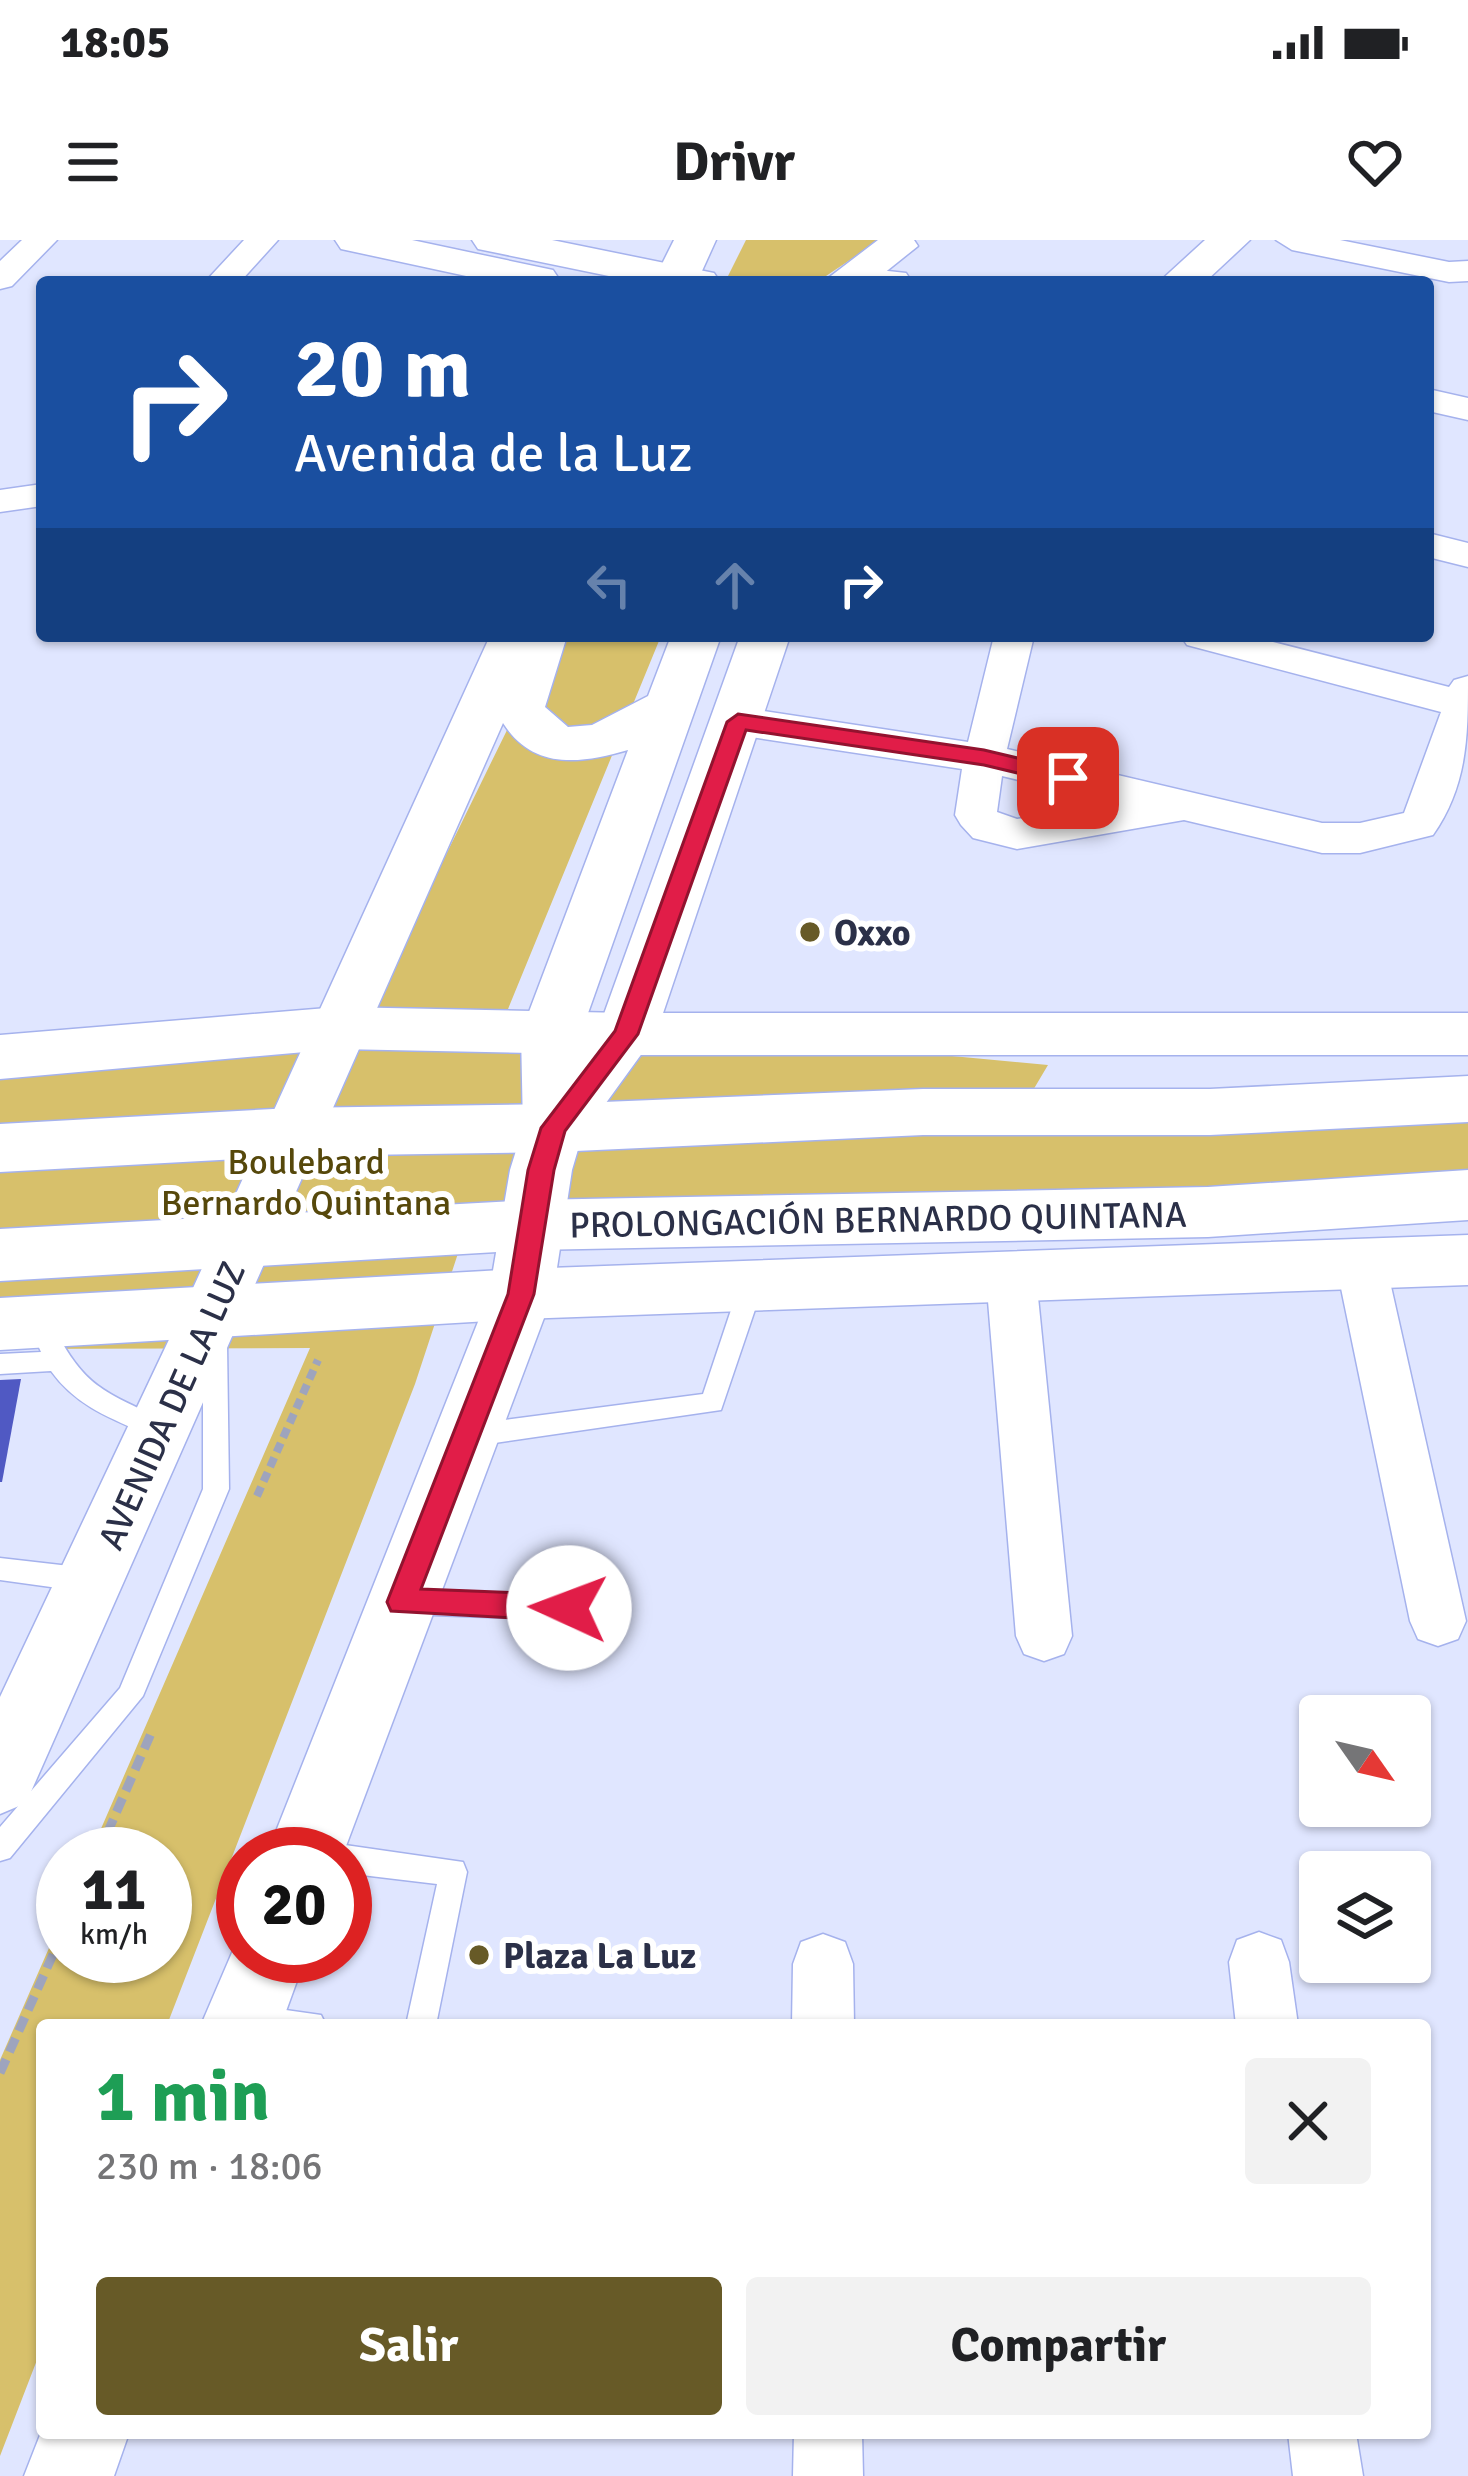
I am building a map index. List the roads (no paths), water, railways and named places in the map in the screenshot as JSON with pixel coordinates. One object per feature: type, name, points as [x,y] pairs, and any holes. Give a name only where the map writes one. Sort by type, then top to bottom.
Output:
[{"type":"main road","points":[[684,276],[695,240]]},
{"type":"main road","name":"AVENIDA DE LA LUZ","points":[[0,1778],[512,642]]},
{"type":"main road","points":[[543,642],[519,707],[526,722],[541,734],[574,746],[594,746],[667,708]]},
{"type":"main road","points":[[315,1827],[521,1294],[531,1225],[554,1128],[551,1033],[694,642]]},
{"type":"main road","points":[[554,1128],[626,1034],[763,642]]},
{"type":"main road","points":[[0,1148],[292,1132],[554,1128],[923,1112],[1210,1112],[1468,1099]]},
{"type":"main road","name":"PROLONGACIÓN BERNARDO QUINTANA","points":[[0,1255],[531,1225],[1208,1212],[1468,1195]]},
{"type":"main road","points":[[69,2476],[83,2439]]},
{"type":"street","points":[[0,279],[41,240]]},
{"type":"street","points":[[228,276],[262,240]]},
{"type":"street","points":[[355,240],[528,276]]},
{"type":"street","points":[[1141,276],[1184,240]]},
{"type":"street","points":[[1187,276],[1230,240]]},
{"type":"street","points":[[1292,240],[1449,272],[1468,271]]},
{"type":"street","points":[[473,262],[628,276]]},
{"type":"street","points":[[1434,401],[1468,409]]},
{"type":"street","points":[[1434,547],[1468,556]]},
{"type":"street","points":[[1013,642],[984,758],[976,815],[988,828],[1017,834],[1195,807]]},
{"type":"street","points":[[738,722],[984,758],[1322,838],[1394,834],[1418,825],[1431,807],[1465,697],[1227,642]]},
{"type":"street","points":[[0,1057],[339,1028],[626,1034],[1468,1034]]},
{"type":"street","name":"PROLONGACIÓN BERNARDO QUINTANA","points":[[23,1342],[215,1310],[521,1294],[1468,1260]]},
{"type":"street","points":[[1361,1264],[1438,1621]]},
{"type":"street","points":[[1011,1277],[1044,1636]]},
{"type":"street","points":[[1259,1962],[1266,2019]]},
{"type":"street","points":[[823,1964],[824,2019]]},
{"type":"street","points":[[828,2439],[828,2476]]},
{"type":"street","points":[[1323,2439],[1328,2476]]},
{"type":"lane","points":[[466,1436],[712,1402],[751,1286]]},
{"type":"lane","points":[[0,1849],[130,1696],[216,1490],[215,1310]]},
{"type":"lane","points":[[23,1342],[77,1390],[160,1429]]},
{"type":"lane","points":[[0,1570],[91,1581]]},
{"type":"lane","points":[[401,1602],[569,1608]]},
{"type":"lane","points":[[372,1862],[453,1872],[422,2019]]},
{"type":"place","name":"Oxxo","points":[[810,932]]},
{"type":"place","name":"Plaza La Luz","points":[[479,1955]]},
{"type":"park label","name":"Boulebard Bernardo Quintana","points":[[306,1182]]}]
